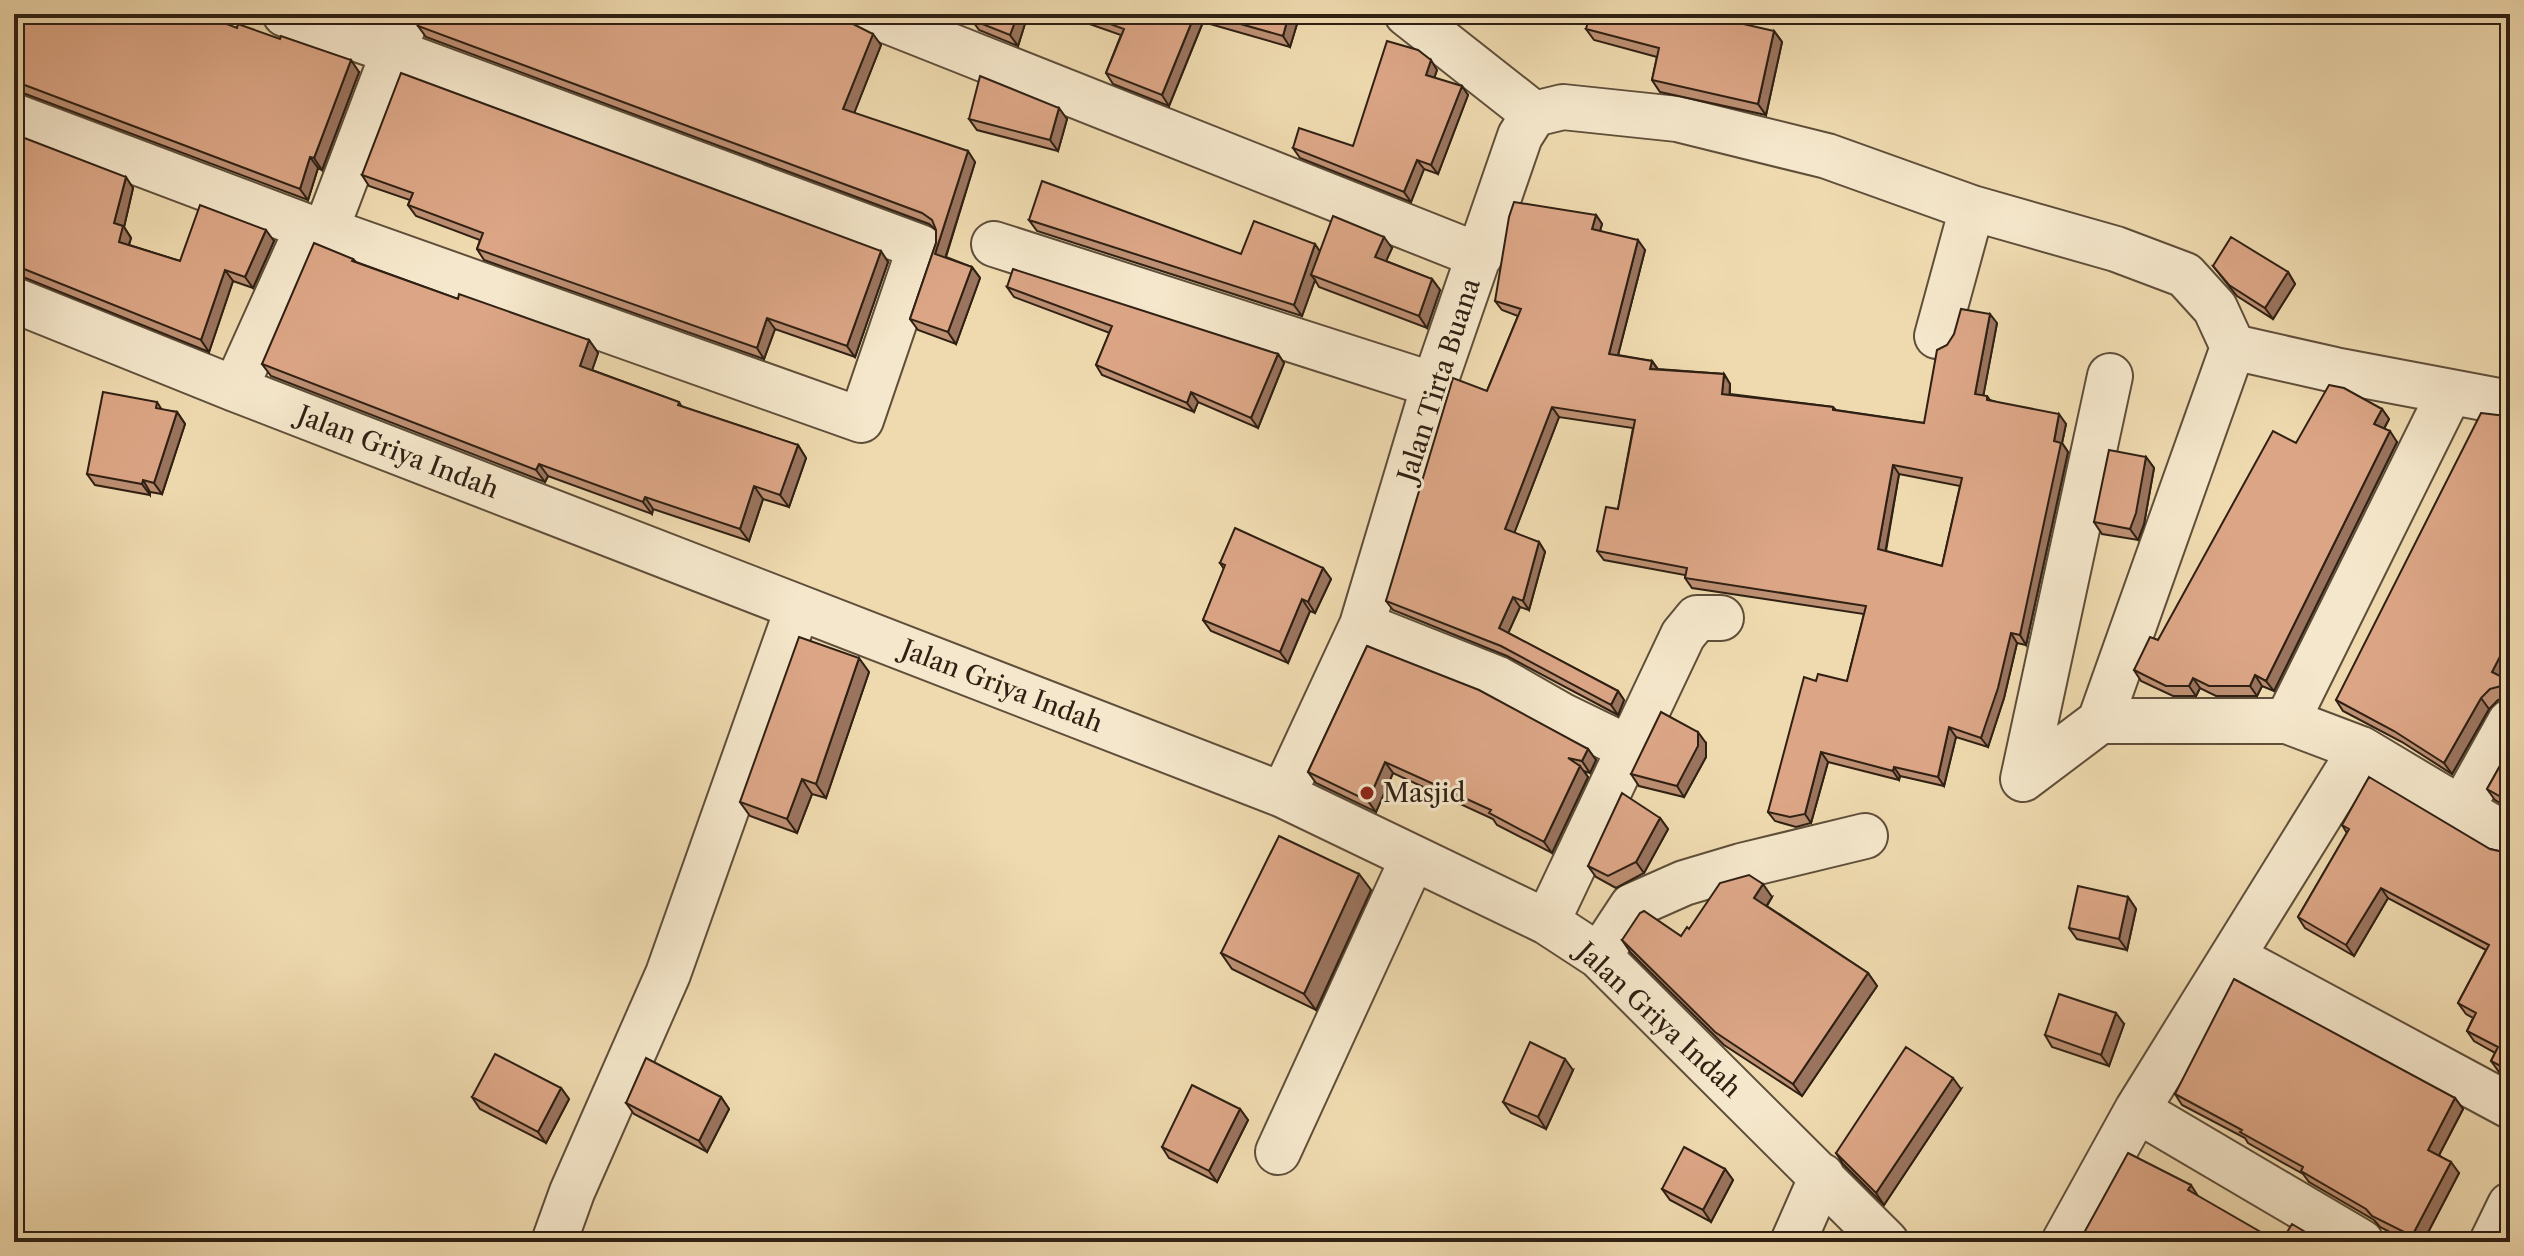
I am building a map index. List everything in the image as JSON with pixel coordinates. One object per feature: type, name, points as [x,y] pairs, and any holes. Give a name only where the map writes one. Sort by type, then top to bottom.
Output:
[{"type":"street","points":[[14,116],[317,228],[861,420],[920,247],[400,33],[285,14]]},
{"type":"street","points":[[870,14],[1480,256]]},
{"type":"street","points":[[1407,14],[1534,114],[1563,107],[1677,119],[1827,156],[1972,208],[2116,249],[2185,275],[2215,308],[2233,347],[2100,721],[2023,779],[2110,376]]},
{"type":"street","points":[[235,389],[317,228],[400,33]]},
{"type":"street","name":"Jalan Tirta Buana","points":[[1283,795],[1362,625],[1434,385],[1520,136],[1534,114]]},
{"type":"street","points":[[1937,336],[1972,208]]},
{"type":"street","points":[[994,244],[1434,385]]},
{"type":"street","name":"Jalan Griya Indah","points":[[14,300],[235,389],[1283,795],[1547,922],[1599,956],[1886,1242]]},
{"type":"street","points":[[2233,347],[2510,403]]},
{"type":"street","points":[[2287,721],[2450,392]]},
{"type":"street","points":[[554,1242],[572,1192],[668,974],[798,607]]},
{"type":"street","points":[[1547,922],[1683,635],[1697,618],[1721,618]]},
{"type":"street","points":[[1362,625],[1498,679],[1563,716],[1629,748]]},
{"type":"street","points":[[2100,721],[2287,721],[2361,749],[2510,838]]},
{"type":"street","points":[[2462,808],[2510,722]]},
{"type":"street","points":[[2064,1242],[2137,1110],[2361,749]]},
{"type":"street","points":[[1599,956],[1632,906],[1684,883],[1865,836]]},
{"type":"street","points":[[1278,1152],[1413,858]]},
{"type":"street","points":[[2233,957],[2510,1106]]},
{"type":"street","points":[[2137,1110],[2361,1242]]},
{"type":"street","points":[[1793,1242],[1822,1176]]},
{"type":"street","points":[[2492,1242],[2510,1205]]},
{"type":"building","points":[[14,14],[200,14],[237,28],[238,24],[280,39],[281,36],[351,60],[314,158],[310,157],[300,189],[14,81]]},
{"type":"building","points":[[422,14],[841,14],[843,19],[873,34],[843,109],[968,151],[935,254],[972,267],[948,332],[910,319],[936,243],[932,220],[922,213],[418,26]]},
{"type":"building","points":[[974,14],[1018,14],[1010,35],[972,20]]},
{"type":"building","points":[[1083,14],[1195,14],[1162,95],[1106,73],[1124,29]]},
{"type":"building","points":[[1205,14],[1289,14],[1283,36]]},
{"type":"building","points":[[1590,14],[1700,14],[1774,31],[1758,104],[1652,80],[1659,48],[1586,29]]},
{"type":"building","points":[[1387,41],[1418,50],[1431,60],[1426,75],[1462,86],[1431,165],[1417,160],[1404,192],[1293,148],[1299,128],[1353,146]]},
{"type":"building","points":[[401,73],[881,251],[847,346],[767,318],[757,348],[477,249],[483,233],[408,205],[413,193],[362,175]]},
{"type":"building","points":[[980,76],[1059,108],[1050,140],[969,119]]},
{"type":"building","points":[[14,134],[126,177],[114,223],[123,226],[119,242],[180,261],[200,205],[266,230],[245,277],[225,270],[201,340],[14,265]]},
{"type":"building","points":[[1042,181],[1241,254],[1254,221],[1315,244],[1294,305],[1029,220]]},
{"type":"building","points":[[1514,202],[1596,215],[1592,229],[1638,240],[1609,354],[1652,361],[1650,369],[1724,374],[1722,394],[1833,407],[1833,410],[1924,423],[1937,350],[1947,345],[1954,334],[1961,309],[1990,314],[1975,394],[1987,396],[1987,400],[2059,414],[2054,441],[2061,443],[2020,635],[2011,633],[1998,688],[1981,738],[1949,727],[1938,777],[1894,767],[1893,771],[1821,752],[1805,814],[1790,817],[1768,812],[1804,677],[1816,681],[1818,674],[1847,681],[1866,606],[1685,578],[1687,568],[1597,551],[1606,507],[1618,509],[1635,420],[1552,407],[1505,529],[1539,542],[1523,601],[1513,597],[1499,628],[1618,691],[1611,705],[1501,646],[1386,601],[1453,378],[1487,391],[1521,309],[1495,301]],"holes":[[[1893,465],[1962,478],[1942,566],[1878,549]]]},
{"type":"building","points":[[1333,216],[1384,237],[1375,257],[1432,279],[1419,316],[1311,275]]},
{"type":"building","points":[[2231,237],[2288,272],[2265,308],[2229,285],[2213,266]]},
{"type":"building","points":[[314,243],[352,261],[458,299],[459,294],[589,340],[580,366],[679,402],[678,405],[798,445],[780,495],[754,486],[740,529],[645,497],[643,502],[539,464],[536,470],[262,364]]},
{"type":"building","points":[[1013,269],[1278,354],[1251,418],[1191,392],[1187,403],[1096,365],[1112,326],[1007,287]]},
{"type":"building","points":[[2329,385],[2344,388],[2382,409],[2374,424],[2390,431],[2266,681],[2255,675],[2250,686],[2209,686],[2193,678],[2189,686],[2166,686],[2134,670],[2150,637],[2158,640],[2273,431],[2296,443]]},
{"type":"building","points":[[103,392],[157,402],[156,408],[177,412],[154,483],[143,480],[142,484],[87,474]]},
{"type":"building","points":[[2481,413],[2510,418],[2510,637],[2492,672],[2510,681],[2510,688],[2501,686],[2490,689],[2481,698],[2444,763],[2394,731],[2336,700]]},
{"type":"building","points":[[2109,450],[2146,457],[2130,529],[2094,522]]},
{"type":"building","points":[[1235,528],[1323,568],[1308,602],[1302,599],[1280,652],[1203,620],[1225,565],[1220,563]]},
{"type":"building","points":[[799,637],[859,658],[816,784],[802,779],[787,819],[740,802]]},
{"type":"building","points":[[1367,646],[1479,690],[1588,749],[1582,761],[1568,758],[1580,766],[1544,842],[1489,813],[1491,810],[1385,762],[1368,801],[1308,772]]},
{"type":"building","points":[[1661,712],[1698,732],[1698,746],[1677,786],[1631,774]]},
{"type":"building","points":[[2510,748],[2510,802],[2487,789]]},
{"type":"building","points":[[2369,777],[2490,849],[2510,850],[2510,863],[2506,869],[2510,871],[2510,1071],[2491,1061],[2498,1047],[2467,1031],[2476,1013],[2458,1003],[2489,945],[2381,888],[2346,945],[2298,917],[2349,829],[2342,825]]},
{"type":"building","points":[[1622,793],[1660,818],[1636,862],[1608,876],[1588,866]]},
{"type":"building","points":[[1279,836],[1359,874],[1304,994],[1221,953]]},
{"type":"building","points":[[1749,875],[1763,884],[1754,898],[1868,973],[1793,1084],[1715,1032],[1622,940],[1644,911],[1681,936],[1720,883]]},
{"type":"building","points":[[2078,886],[2128,897],[2119,939],[2069,928]]},
{"type":"building","points":[[2234,979],[2455,1098],[2428,1150],[2451,1162],[2412,1236],[2372,1216],[2366,1209],[2301,1171],[2303,1167],[2240,1132],[2242,1130],[2175,1094]]},
{"type":"building","points":[[2059,994],[2116,1013],[2101,1055],[2045,1035]]},
{"type":"building","points":[[1530,1042],[1565,1059],[1538,1117],[1503,1102]]},
{"type":"building","points":[[1906,1047],[1953,1078],[1876,1193],[1836,1153]]},
{"type":"building","points":[[495,1054],[561,1088],[538,1132],[472,1097]]},
{"type":"building","points":[[646,1058],[721,1097],[699,1141],[626,1103]]},
{"type":"building","points":[[1192,1085],[1240,1109],[1209,1171],[1162,1147]]},
{"type":"building","points":[[1684,1147],[1725,1169],[1703,1210],[1662,1189]]},
{"type":"building","points":[[2128,1153],[2191,1185],[2188,1190],[2278,1242],[2079,1242]]},
{"type":"building","points":[[2292,1224],[2322,1242],[2281,1242]]},
{"type":"place","name":"Masjid","points":[[1367,793]]}]
